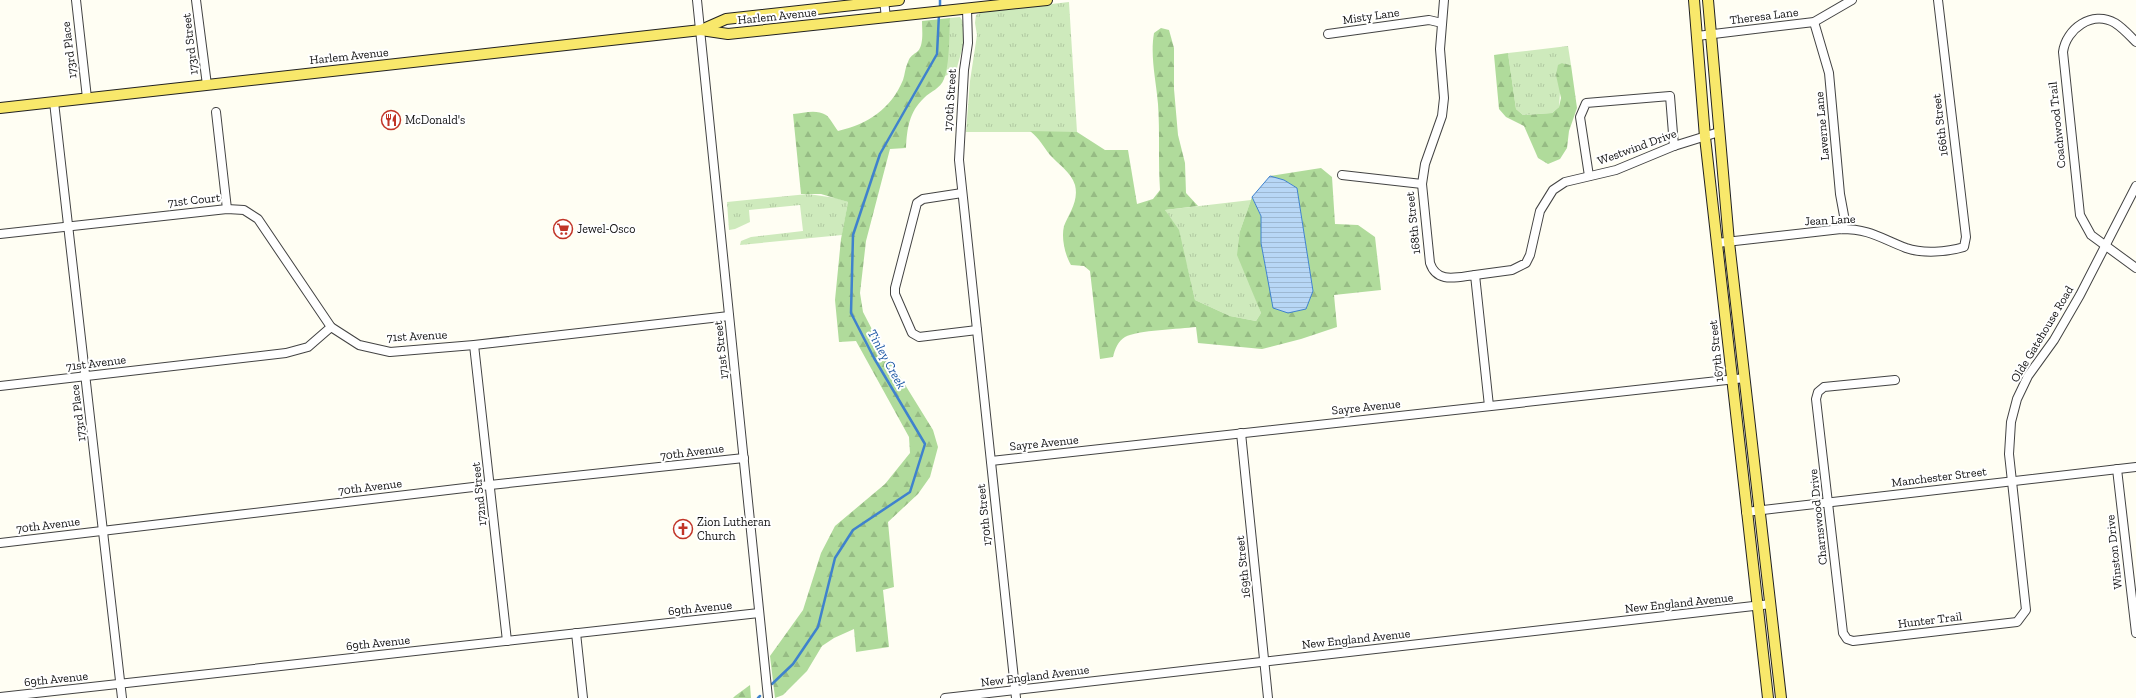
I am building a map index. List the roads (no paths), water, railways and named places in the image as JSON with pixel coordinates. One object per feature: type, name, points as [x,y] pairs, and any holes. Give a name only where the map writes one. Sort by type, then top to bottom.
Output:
[{"type":"main road","name":"Harlem Avenue","points":[[701,30],[726,19],[899,0]]},
{"type":"main road","name":"Harlem Avenue","points":[[0,108],[701,30],[728,34],[967,9],[1023,1],[1047,0]]},
{"type":"main road","name":"167th Street","points":[[1694,0],[1705,137],[1768,698]]},
{"type":"main road","name":"167th Street","points":[[1708,0],[1729,242],[1781,698]]},
{"type":"street","name":"173rd Place","points":[[76,0],[87,98]]},
{"type":"street","name":"173rd Street","points":[[196,0],[206,85]]},
{"type":"street","name":"171st Street","points":[[697,0],[768,698]]},
{"type":"street","name":"168th Street","points":[[1444,0],[1440,49],[1444,98],[1442,116],[1425,164],[1422,184],[1432,269],[1438,276],[1442,277],[1475,275]]},
{"type":"street","name":"Theresa Lane","points":[[1697,36],[1814,22],[1852,0]]},
{"type":"street","name":"166th Street","points":[[1938,0],[1966,237],[1964,247]]},
{"type":"street","points":[[884,1],[886,18]]},
{"type":"street","name":"170th Street","points":[[967,9],[968,42],[964,70],[959,160],[1015,694]]},
{"type":"street","name":"Coachwood Trail","points":[[2136,42],[2114,23],[2095,19],[2085,22],[2071,31],[2063,46],[2063,64],[2079,208],[2086,227],[2104,246],[2136,268]]},
{"type":"street","name":"Misty Lane","points":[[1328,34],[1429,20],[1442,23]]},
{"type":"street","name":"Laverne Lane","points":[[1814,22],[1829,73],[1840,194],[1845,221],[1841,229]]},
{"type":"street","points":[[1589,176],[1580,117],[1586,103],[1670,96],[1674,146]]},
{"type":"street","name":"173rd Place","points":[[54,102],[122,698]]},
{"type":"street","points":[[216,112],[227,209]]},
{"type":"street","name":"Westwind Drive","points":[[1475,275],[1512,270],[1526,263],[1530,255],[1540,211],[1546,198],[1553,190],[1565,182],[1616,170],[1674,146],[1719,132]]},
{"type":"street","points":[[1342,175],[1422,184]]},
{"type":"street","name":"Olde Gatehouse Road","points":[[2017,622],[2026,610],[2012,481],[2010,443],[2011,422],[2017,399],[2028,376],[2054,340],[2080,295],[2136,186]]},
{"type":"street","points":[[962,193],[923,199],[917,203],[895,288],[912,333],[919,337],[976,330]]},
{"type":"street","name":"71st Court","points":[[0,234],[227,209],[244,210],[258,218],[331,327]]},
{"type":"street","name":"Jean Lane","points":[[1717,243],[1841,229],[1858,229],[1877,234],[1906,248],[1917,251],[1938,251],[1964,247]]},
{"type":"street","points":[[1475,275],[1489,406]]},
{"type":"street","name":"71st Avenue","points":[[0,386],[286,353],[308,347],[331,327],[359,345],[390,352],[474,345],[729,316]]},
{"type":"street","name":"172nd Street","points":[[474,345],[506,641]]},
{"type":"street","name":"Sayre Avenue","points":[[991,461],[1745,378]]},
{"type":"street","name":"Charnswood Drive","points":[[1847,639],[1843,633],[1816,399],[1818,392],[1824,388],[1894,380]]},
{"type":"street","name":"169th Street","points":[[1241,433],[1268,698]]},
{"type":"street","name":"70th Avenue","points":[[0,544],[103,530],[490,485],[744,458]]},
{"type":"street","name":"Manchester Street","points":[[1746,512],[2136,467]]},
{"type":"street","name":"Winston Drive","points":[[2117,469],[2133,588],[2136,632]]},
{"type":"street","name":"New England Avenue","points":[[945,698],[1015,694],[1265,661],[1757,607],[1771,604]]},
{"type":"street","name":"69th Avenue","points":[[0,697],[759,614]]},
{"type":"street","name":"Hunter Trail","points":[[1847,639],[1853,641],[2017,622]]},
{"type":"street","points":[[576,633],[583,698]]},
{"type":"water","points":[[1270,176],[1284,180],[1297,188],[1313,291],[1306,309],[1288,313],[1273,308],[1261,243],[1261,216],[1252,197]]},
{"type":"waterway","name":"Tinley Creek","points":[[940,0],[940,9]]},
{"type":"waterway","name":"Tinley Creek","points":[[772,684],[793,664],[818,627],[835,558],[853,530],[910,492],[925,444],[874,358],[851,313],[853,235],[880,154],[937,54],[939,14]]},
{"type":"place","name":"McDonald's","points":[[391,120]]},
{"type":"place","name":"Jewel-Osco","points":[[563,229]]},
{"type":"place","name":"Zion Lutheran Church","points":[[683,529]]}]
